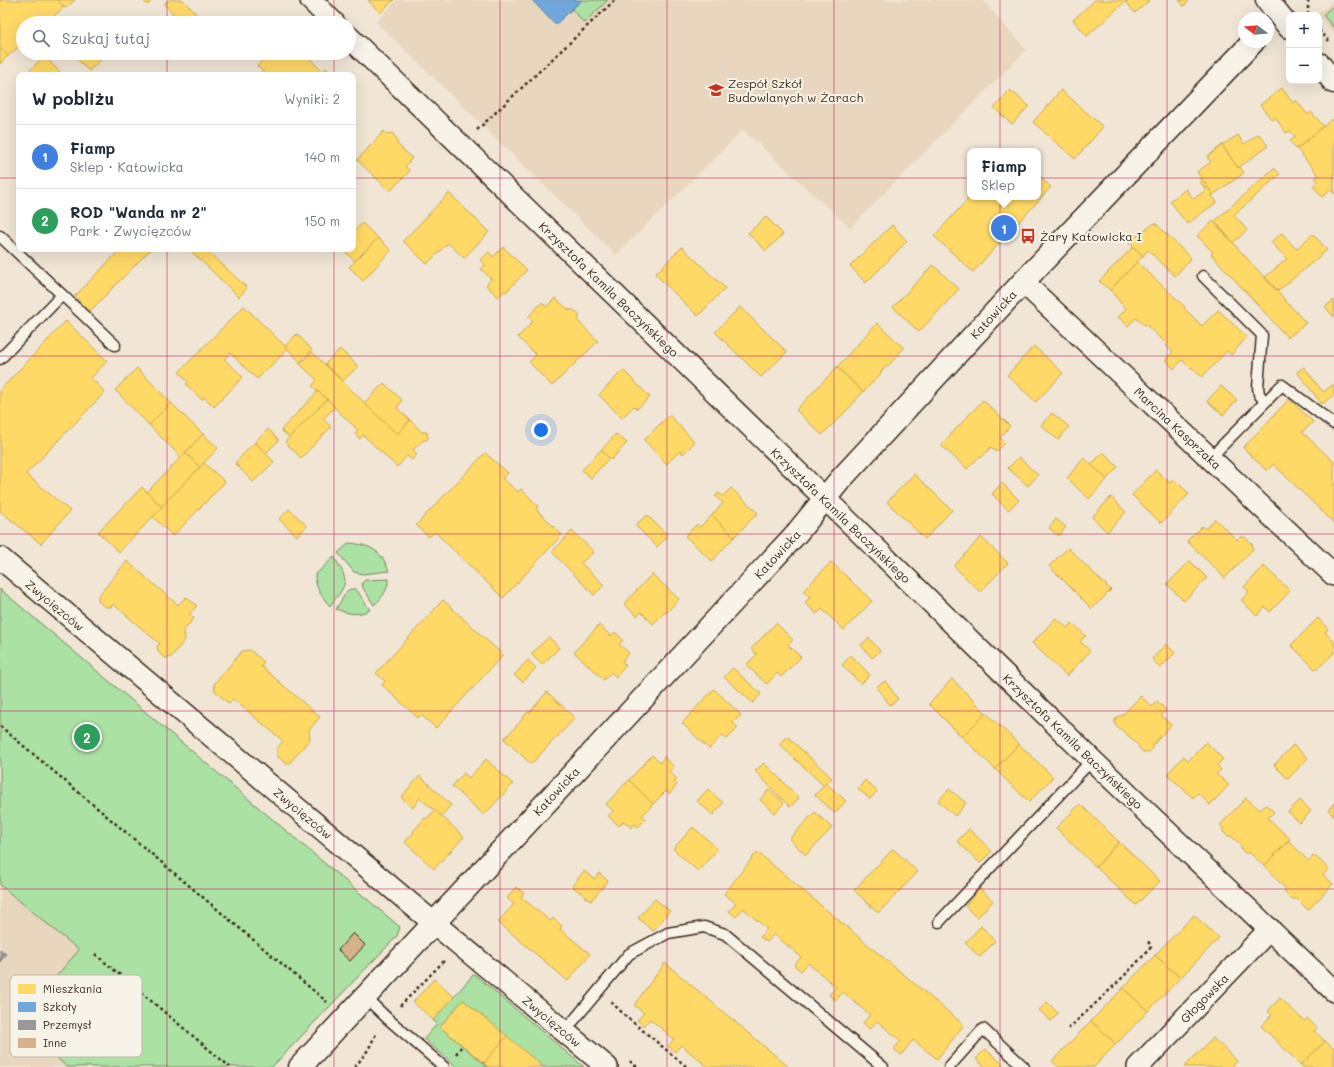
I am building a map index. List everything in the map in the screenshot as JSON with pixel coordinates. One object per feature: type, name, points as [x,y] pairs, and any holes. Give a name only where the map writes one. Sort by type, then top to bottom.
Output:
[{"type":"street","points":[[311,0],[327,16]]},
{"type":"street","name":"Krzysztofa Kamila Baczyńskiego","points":[[356,44],[826,499],[1092,760],[1334,991]]},
{"type":"street","name":"Katowicka","points":[[300,1067],[791,540],[840,480],[1023,282],[1247,48]]},
{"type":"street","points":[[1322,68],[1334,82]]},
{"type":"street","name":"Marcina Kasprzaka","points":[[1023,282],[1334,575]]},
{"type":"street","name":"Zwycięzców","points":[[0,558],[608,1067]]},
{"type":"street","name":"Głogowska","points":[[1138,1067],[1270,929]]},
{"type":"lane","points":[[0,236],[16,251]]},
{"type":"lane","points":[[17,252],[115,345]]},
{"type":"lane","points":[[1203,276],[1262,335],[1258,387],[1259,394],[1265,402]]},
{"type":"lane","points":[[0,359],[62,295]]},
{"type":"lane","points":[[1210,458],[1282,385],[1334,424]]},
{"type":"lane","points":[[939,922],[1092,760]]},
{"type":"lane","points":[[565,1031],[629,954],[668,933],[704,928],[725,934],[883,1067]]},
{"type":"lane","points":[[365,997],[388,1019],[444,1067]]},
{"type":"lane","points":[[949,1067],[983,1029],[1024,1067]]},
{"type":"path","points":[[476,131],[615,0]]},
{"type":"path","points":[[1308,0],[1309,12]]},
{"type":"path","points":[[1322,34],[1329,42]]},
{"type":"path","points":[[0,726],[331,1005]]},
{"type":"path","points":[[1068,1029],[1110,990],[1151,947],[1148,941]]},
{"type":"path","points":[[95,954],[120,975]]},
{"type":"path","points":[[599,991],[629,1019],[687,1067]]},
{"type":"path","points":[[142,993],[230,1067]]},
{"type":"shaded area","name":"Zespół Szkół Budowlanych w Żarach","points":[[397,0],[983,0],[1026,50],[850,228],[743,130],[616,255],[376,22]]},
{"type":"shaded area","points":[[1334,0],[1334,34],[1322,19],[1322,12],[1320,12]]},
{"type":"shaded area","points":[[0,885],[79,950],[82,975],[10,975],[10,1057],[92,1057],[93,1067],[0,1067]]},
{"type":"green space","points":[[582,0],[608,0],[584,23],[572,9]]},
{"type":"green space","points":[[1334,5],[1334,28],[1323,15]]},
{"type":"green space","points":[[349,543],[369,547],[379,553],[389,571],[363,574],[354,572],[338,553]]},
{"type":"green space","points":[[334,557],[343,572],[345,582],[330,606],[324,599],[316,584],[315,575]]},
{"type":"green space","points":[[389,579],[384,594],[374,605],[363,588],[362,583],[365,580]]},
{"type":"green space","points":[[0,589],[400,927],[397,936],[272,1067],[67,1067],[56,1057],[142,1057],[142,975],[57,975],[79,950],[0,885]]},
{"type":"green space","points":[[356,589],[370,610],[353,614],[336,609],[347,591]]},
{"type":"green space","points":[[474,974],[584,1067],[543,1067],[463,1000],[440,1027],[488,1067],[457,1067],[424,1039],[437,1024],[433,1020]]},
{"type":"building: Mieszkania","points":[[0,0],[57,0],[64,7],[54,16],[16,16],[16,49],[8,56],[0,48]]},
{"type":"building: Mieszkania","points":[[57,0],[75,0],[65,8]]},
{"type":"building: Mieszkania","points":[[142,0],[152,0],[148,5]]},
{"type":"building: Mieszkania","points":[[169,0],[183,0],[197,15],[175,16],[164,4]]},
{"type":"building: Mieszkania","points":[[368,0],[394,0],[380,13]]},
{"type":"building: Mieszkania","points":[[1095,0],[1127,0],[1087,36],[1073,20]]},
{"type":"building: Mieszkania","points":[[1128,0],[1150,0],[1135,13],[1126,2]]},
{"type":"building: Mieszkania","points":[[1179,0],[1190,0],[1184,6]]},
{"type":"building: Mieszkania","points":[[0,48],[8,56],[0,64]]},
{"type":"building: Mieszkania","points":[[40,60],[48,60],[60,72],[28,72]]},
{"type":"building: Mieszkania","points":[[78,60],[101,60],[89,71]]},
{"type":"building: Mieszkania","points":[[263,60],[311,60],[323,72],[264,72],[257,66]]},
{"type":"building: Mieszkania","points":[[326,68],[330,72],[322,72]]},
{"type":"building: Mieszkania","points":[[1282,88],[1293,103],[1296,100],[1308,115],[1311,112],[1324,127],[1296,149],[1290,141],[1296,137],[1290,131],[1286,133],[1275,117],[1272,120],[1260,105]]},
{"type":"building: Mieszkania","points":[[1010,90],[1029,106],[1012,124],[994,108]]},
{"type":"building: Mieszkania","points":[[1061,90],[1103,127],[1075,159],[1033,122]]},
{"type":"building: Mieszkania","points":[[1332,119],[1334,122],[1334,194],[1331,190],[1322,197],[1313,186],[1318,181],[1315,178],[1319,176],[1297,149]]},
{"type":"building: Mieszkania","points":[[384,131],[387,134],[392,133],[397,139],[397,144],[412,158],[405,167],[410,171],[390,191],[357,160]]},
{"type":"building: Mieszkania","points":[[1259,134],[1268,146],[1238,168],[1222,145],[1238,135],[1244,144]]},
{"type":"building: Mieszkania","points":[[1222,145],[1238,168],[1240,167],[1244,173],[1213,195],[1197,172],[1211,162],[1207,157]]},
{"type":"building: Mieszkania","points":[[1274,168],[1280,174],[1234,215],[1247,230],[1233,243],[1215,221]]},
{"type":"building: Mieszkania","points":[[1041,178],[1051,187],[1041,198]]},
{"type":"building: Mieszkania","points":[[1201,178],[1217,202],[1187,224],[1170,201],[1186,189],[1193,199],[1206,190],[1199,180]]},
{"type":"building: Mieszkania","points":[[449,193],[489,232],[464,258],[448,243],[427,264],[403,241]]},
{"type":"building: Mieszkania","points":[[967,200],[1039,200],[973,272],[934,236]]},
{"type":"building: Mieszkania","points":[[766,217],[783,234],[766,251],[748,233]]},
{"type":"building: Mieszkania","points":[[1213,221],[1306,323],[1288,338],[1211,254],[1213,252],[1197,236]]},
{"type":"building: Mieszkania","points":[[362,223],[378,238],[355,261],[346,253],[356,252],[356,230]]},
{"type":"building: Mieszkania","points":[[1155,223],[1191,258],[1175,276],[1148,250],[1143,256],[1128,242]]},
{"type":"building: Mieszkania","points":[[892,225],[907,241],[866,283],[850,266]]},
{"type":"building: Mieszkania","points":[[1282,233],[1296,249],[1313,234],[1327,250],[1278,291],[1265,277],[1287,259],[1271,242]]},
{"type":"building: Mieszkania","points":[[378,238],[391,250],[363,281],[349,267]]},
{"type":"building: Mieszkania","points":[[503,247],[527,270],[506,292],[504,291],[498,297],[486,285],[491,279],[481,269],[485,265],[480,260],[489,252],[493,257]]},
{"type":"building: Mieszkania","points":[[682,247],[725,288],[698,316],[655,274]]},
{"type":"building: Mieszkania","points":[[1133,247],[1143,256],[1110,290],[1099,281]]},
{"type":"building: Mieszkania","points":[[118,252],[148,252],[89,312],[75,296]]},
{"type":"building: Mieszkania","points":[[192,252],[209,252],[247,288],[239,297]]},
{"type":"building: Mieszkania","points":[[1137,262],[1185,307],[1184,308],[1202,326],[1218,310],[1247,337],[1231,355],[1227,351],[1202,377],[1182,360],[1174,369],[1165,360],[1173,352],[1165,344],[1166,343],[1136,318],[1128,326],[1118,317],[1126,309],[1110,290]]},
{"type":"building: Mieszkania","points":[[933,265],[959,289],[919,332],[893,307]]},
{"type":"building: Mieszkania","points":[[555,298],[569,310],[574,310],[579,314],[578,321],[598,341],[552,386],[529,362],[536,355],[518,337],[533,321],[528,317],[542,302],[546,307]]},
{"type":"building: Mieszkania","points":[[1334,300],[1334,317],[1325,307]]},
{"type":"building: Mieszkania","points":[[244,306],[288,349],[257,379],[230,353],[224,359],[243,377],[214,407],[204,397],[202,400],[186,384],[188,382],[179,372]]},
{"type":"building: Mieszkania","points":[[740,307],[787,352],[761,377],[715,332]]},
{"type":"building: Mieszkania","points":[[66,321],[107,361],[91,378],[105,392],[26,474],[70,511],[41,544],[0,511],[0,390]]},
{"type":"building: Mieszkania","points":[[877,323],[904,348],[863,392],[837,367]]},
{"type":"building: Mieszkania","points":[[297,334],[312,350],[300,362],[285,346]]},
{"type":"building: Mieszkania","points":[[1034,346],[1063,373],[1036,402],[1007,375]]},
{"type":"building: Mieszkania","points":[[340,349],[358,366],[343,381],[325,364]]},
{"type":"building: Mieszkania","points":[[312,352],[397,434],[410,420],[422,432],[427,432],[428,439],[422,441],[413,450],[417,454],[412,460],[407,456],[397,467],[363,435],[360,439],[355,434],[358,430],[312,386],[317,380],[300,364]]},
{"type":"building: Mieszkania","points":[[837,367],[863,392],[822,435],[796,410]]},
{"type":"building: Mieszkania","points":[[1304,367],[1323,392],[1334,384],[1334,395],[1322,404],[1297,372]]},
{"type":"building: Mieszkania","points":[[137,368],[171,403],[149,425],[115,390]]},
{"type":"building: Mieszkania","points":[[623,370],[650,397],[637,409],[634,406],[622,418],[599,395]]},
{"type":"building: Mieszkania","points":[[384,383],[402,400],[397,408],[410,420],[397,434],[364,403]]},
{"type":"building: Mieszkania","points":[[1221,386],[1237,400],[1223,415],[1207,401]]},
{"type":"building: Mieszkania","points":[[318,391],[327,399],[290,438],[281,430]]},
{"type":"building: Mieszkania","points":[[327,399],[335,407],[323,419],[331,427],[301,458],[285,442]]},
{"type":"building: Mieszkania","points":[[1289,399],[1313,422],[1302,432],[1334,462],[1334,523],[1273,464],[1267,471],[1243,448]]},
{"type":"building: Mieszkania","points":[[983,400],[1010,426],[1000,438],[1005,443],[996,452],[991,447],[981,458],[979,457],[967,469],[941,445]]},
{"type":"building: Mieszkania","points":[[171,403],[203,434],[181,457],[149,425]]},
{"type":"building: Mieszkania","points":[[1052,413],[1069,427],[1058,440],[1041,425]]},
{"type":"building: Mieszkania","points":[[669,415],[695,442],[683,454],[680,451],[667,464],[644,440]]},
{"type":"building: Mieszkania","points":[[268,429],[279,440],[266,453],[255,442]]},
{"type":"building: Mieszkania","points":[[203,434],[218,448],[200,467],[185,453]]},
{"type":"building: Mieszkania","points":[[616,434],[627,443],[611,460],[601,450]]},
{"type":"building: Mieszkania","points":[[255,442],[274,462],[253,482],[235,463]]},
{"type":"building: Mieszkania","points":[[601,450],[609,458],[591,478],[582,470]]},
{"type":"building: Mieszkania","points":[[1103,452],[1118,467],[1107,479],[1091,465]]},
{"type":"building: Mieszkania","points":[[185,453],[200,467],[162,507],[147,492]]},
{"type":"building: Mieszkania","points":[[485,453],[508,473],[502,478],[518,492],[521,489],[538,506],[536,509],[562,535],[503,598],[435,532],[429,537],[416,525]]},
{"type":"building: Mieszkania","points":[[1019,457],[1038,475],[1028,486],[1008,468]]},
{"type":"building: Mieszkania","points":[[1084,458],[1107,479],[1089,499],[1067,478]]},
{"type":"building: Mieszkania","points":[[204,463],[225,482],[173,536],[152,516]]},
{"type":"building: Mieszkania","points":[[1156,470],[1170,483],[1174,479],[1189,494],[1161,523],[1132,495]]},
{"type":"building: Mieszkania","points":[[914,474],[952,510],[925,539],[887,502]]},
{"type":"building: Mieszkania","points":[[1002,483],[1019,500],[1008,510],[992,494]]},
{"type":"building: Mieszkania","points":[[142,487],[162,507],[119,552],[98,532]]},
{"type":"building: Mieszkania","points":[[731,488],[758,513],[734,537],[712,515],[723,503],[715,496],[719,493],[723,496]]},
{"type":"building: Mieszkania","points":[[1111,497],[1126,512],[1107,532],[1092,517]]},
{"type":"building: Mieszkania","points":[[289,509],[307,526],[297,536],[279,519]]},
{"type":"building: Mieszkania","points":[[647,515],[668,536],[657,547],[635,525]]},
{"type":"building: Mieszkania","points":[[712,515],[734,537],[712,561],[685,536],[697,524],[700,527]]},
{"type":"building: Mieszkania","points":[[1056,519],[1066,527],[1059,536],[1049,528]]},
{"type":"building: Mieszkania","points":[[1215,519],[1237,540],[1240,537],[1245,537],[1252,544],[1253,549],[1225,578],[1187,541],[1202,526],[1206,529]]},
{"type":"building: Mieszkania","points":[[572,531],[594,552],[581,563],[604,585],[594,595],[552,552]]},
{"type":"building: Mieszkania","points":[[981,537],[1008,563],[980,592],[954,566]]},
{"type":"building: Mieszkania","points":[[1068,548],[1111,590],[1092,609],[1049,566]]},
{"type":"building: Mieszkania","points":[[127,561],[178,605],[186,597],[197,606],[189,614],[194,618],[184,630],[185,640],[171,657],[165,658],[158,652],[157,646],[160,644],[113,604],[111,607],[105,607],[98,601],[98,596]]},
{"type":"building: Mieszkania","points":[[1190,561],[1207,578],[1184,601],[1167,584]]},
{"type":"building: Mieszkania","points":[[831,562],[872,601],[844,630],[822,609],[817,614],[805,603],[810,597],[803,591]]},
{"type":"building: Mieszkania","points":[[1264,566],[1290,591],[1270,612],[1265,607],[1257,616],[1241,600],[1249,592],[1244,587]]},
{"type":"building: Mieszkania","points":[[652,574],[679,599],[653,624],[641,612],[637,616],[624,604]]},
{"type":"building: Mieszkania","points":[[443,600],[503,655],[436,728],[421,715],[418,718],[382,685],[385,681],[376,673]]},
{"type":"building: Mieszkania","points":[[1056,618],[1067,628],[1072,623],[1086,636],[1080,641],[1090,651],[1067,676],[1032,643]]},
{"type":"building: Mieszkania","points":[[1318,618],[1328,629],[1325,632],[1334,641],[1334,653],[1316,670],[1291,645]]},
{"type":"building: Mieszkania","points":[[776,623],[793,640],[788,645],[801,657],[781,677],[777,673],[767,684],[746,665],[757,654],[751,649]]},
{"type":"building: Mieszkania","points":[[599,625],[611,636],[615,632],[623,640],[619,644],[629,653],[622,661],[626,665],[616,677],[611,672],[604,680],[574,652]]},
{"type":"building: Mieszkania","points":[[549,637],[559,648],[542,665],[531,654]]},
{"type":"building: Mieszkania","points":[[869,638],[880,651],[872,658],[861,645]]},
{"type":"building: Mieszkania","points":[[1166,644],[1175,653],[1160,668],[1152,659]]},
{"type":"building: Mieszkania","points":[[250,650],[264,662],[261,666],[320,717],[309,730],[310,739],[288,765],[277,756],[277,748],[283,741],[233,699],[229,704],[215,691],[214,684],[242,651]]},
{"type":"building: Mieszkania","points":[[851,655],[870,675],[861,684],[842,665]]},
{"type":"building: Mieszkania","points":[[528,660],[536,668],[523,682],[514,675]]},
{"type":"building: Mieszkania","points":[[733,668],[761,694],[753,703],[724,677]]},
{"type":"building: Mieszkania","points":[[952,679],[986,713],[962,737],[929,704]]},
{"type":"building: Mieszkania","points":[[885,681],[898,699],[890,705],[876,687]]},
{"type":"building: Mieszkania","points":[[714,689],[741,715],[733,723],[738,728],[727,739],[722,735],[709,749],[682,723]]},
{"type":"building: Mieszkania","points":[[547,692],[575,718],[531,764],[504,739]]},
{"type":"building: Mieszkania","points":[[1141,696],[1152,707],[1157,701],[1166,710],[1161,715],[1171,725],[1152,746],[1152,749],[1149,752],[1143,752],[1139,746],[1115,725],[1115,720],[1118,716],[1121,716]]},
{"type":"building: Mieszkania","points":[[986,713],[1019,744],[995,769],[962,737]]},
{"type":"building: Mieszkania","points":[[787,736],[832,778],[824,786],[779,744]]},
{"type":"building: Mieszkania","points":[[1206,742],[1223,759],[1217,765],[1221,770],[1216,774],[1229,785],[1210,805],[1198,793],[1193,798],[1167,774],[1184,756],[1188,761]]},
{"type":"building: Mieszkania","points":[[1019,744],[1053,777],[1029,802],[995,769]]},
{"type":"building: Mieszkania","points":[[1293,745],[1308,758],[1288,779],[1274,765]]},
{"type":"building: Mieszkania","points":[[652,755],[660,763],[664,757],[674,767],[669,772],[677,779],[674,782],[677,785],[669,794],[666,791],[653,804],[629,780]]},
{"type":"building: Mieszkania","points":[[486,759],[513,784],[484,815],[452,786],[464,773],[469,778]]},
{"type":"building: Mieszkania","points":[[764,763],[799,798],[790,807],[755,771]]},
{"type":"building: Mieszkania","points":[[420,776],[451,805],[441,816],[420,798],[413,808],[401,797]]},
{"type":"building: Mieszkania","points":[[629,780],[653,804],[642,816],[646,819],[638,827],[634,824],[631,828],[624,821],[619,826],[608,816],[613,811],[606,804]]},
{"type":"building: Mieszkania","points":[[865,780],[877,791],[870,799],[858,789]]},
{"type":"building: Mieszkania","points":[[826,783],[846,801],[835,813],[815,795]]},
{"type":"building: Mieszkania","points":[[708,789],[723,803],[713,815],[697,801]]},
{"type":"building: Mieszkania","points":[[769,789],[784,803],[775,813],[760,800]]},
{"type":"building: Mieszkania","points":[[949,789],[966,803],[955,816],[938,801]]},
{"type":"building: Mieszkania","points":[[1246,798],[1260,810],[1266,805],[1274,812],[1268,818],[1290,839],[1264,866],[1250,853],[1245,853],[1241,849],[1241,845],[1231,836],[1228,836],[1223,832],[1223,828],[1220,825]]},
{"type":"building: Mieszkania","points":[[1300,800],[1311,811],[1300,823],[1288,812]]},
{"type":"building: Mieszkania","points":[[1334,803],[1334,816],[1328,810]]},
{"type":"building: Mieszkania","points":[[1080,804],[1119,842],[1096,867],[1056,828]]},
{"type":"building: Mieszkania","points":[[435,810],[464,837],[434,869],[405,842],[425,818],[426,819]]},
{"type":"building: Mieszkania","points":[[815,812],[832,828],[806,855],[789,839]]},
{"type":"building: Mieszkania","points":[[693,827],[718,849],[698,871],[673,849]]},
{"type":"building: Mieszkania","points":[[969,829],[992,851],[980,863],[957,841]]},
{"type":"building: Mieszkania","points":[[1289,841],[1308,861],[1314,855],[1329,869],[1323,875],[1333,884],[1308,910],[1297,899],[1291,899],[1285,893],[1285,888],[1264,866]]},
{"type":"building: Mieszkania","points":[[1119,842],[1160,881],[1136,905],[1096,867]]},
{"type":"building: Mieszkania","points":[[893,849],[918,872],[878,913],[854,890]]},
{"type":"building: Mieszkania","points":[[757,852],[964,1025],[937,1059],[913,1040],[901,1055],[894,1049],[901,1041],[877,1021],[870,1029],[863,1023],[870,1015],[843,992],[836,1000],[829,995],[836,987],[808,963],[801,971],[794,965],[801,957],[774,934],[767,942],[760,937],[767,929],[743,908],[736,917],[729,911],[736,903],[724,894]]},
{"type":"building: Mieszkania","points":[[584,871],[594,879],[599,873],[608,881],[591,901],[572,886]]},
{"type":"building: Mieszkania","points":[[516,887],[524,893],[521,897],[550,921],[553,918],[562,926],[560,929],[590,954],[568,981],[498,922],[514,904],[507,898]]},
{"type":"building: Mieszkania","points":[[980,889],[993,901],[977,918],[965,906]]},
{"type":"building: Mieszkania","points":[[655,899],[670,911],[653,931],[638,918]]},
{"type":"building: Mieszkania","points":[[1194,915],[1219,938],[1180,978],[1155,955]]},
{"type":"building: Mieszkania","points":[[981,926],[995,941],[980,957],[965,943]]},
{"type":"building: Mieszkania","points":[[1155,955],[1180,978],[1148,1011],[1123,988]]},
{"type":"building: Mieszkania","points":[[665,963],[789,1067],[708,1067],[681,1045],[675,1052],[668,1046],[674,1039],[650,1019],[644,1026],[637,1020],[644,1013],[634,1005]]},
{"type":"building: Mieszkania","points":[[434,979],[454,997],[433,1020],[413,1002]]},
{"type":"building: Mieszkania","points":[[1123,988],[1148,1011],[1116,1044],[1091,1021]]},
{"type":"building: Mieszkania","points":[[1280,998],[1304,1021],[1307,1018],[1317,1028],[1314,1031],[1325,1041],[1301,1065],[1261,1026],[1272,1015],[1268,1011]]},
{"type":"building: Mieszkania","points":[[463,1000],[507,1036],[484,1063],[440,1027]]},
{"type":"building: Mieszkania","points":[[1047,1002],[1058,1013],[1051,1021],[1039,1010]]},
{"type":"building: Mieszkania","points":[[1091,1021],[1116,1044],[1094,1067],[1059,1067],[1052,1061]]},
{"type":"building: Mieszkania","points":[[507,1036],[543,1067],[488,1067],[484,1063]]},
{"type":"building: Mieszkania","points":[[1213,1038],[1237,1061],[1232,1067],[1184,1067]]},
{"type":"building: Mieszkania","points":[[1325,1041],[1334,1049],[1334,1067],[1303,1067],[1301,1065]]},
{"type":"building: Mieszkania","points":[[985,1049],[1003,1064],[1000,1067],[985,1067],[976,1059]]},
{"type":"building: Szkoły","points":[[532,0],[582,0],[555,25]]},
{"type":"building: Przemysł","points":[[0,949],[6,954],[0,962]]},
{"type":"building: Inne","points":[[353,933],[365,945],[350,961],[338,950]]},
{"type":"place","name":"Zespół Szkół Budowlanych w Żarach","points":[[716,90]]},
{"type":"place","name":"Fiamp","points":[[1004,228]]},
{"type":"place","name":"Żary Katowicka I","points":[[1028,236]]},
{"type":"place","name":"ROD \"Wanda nr 2\"","points":[[87,737]]}]
